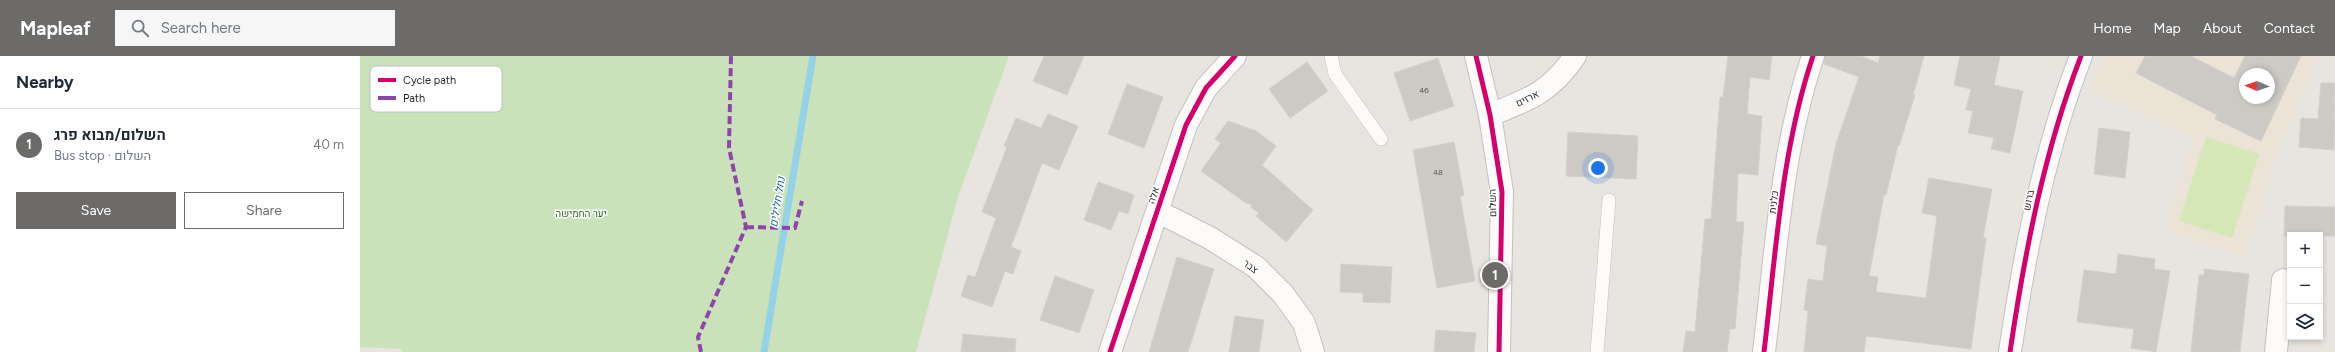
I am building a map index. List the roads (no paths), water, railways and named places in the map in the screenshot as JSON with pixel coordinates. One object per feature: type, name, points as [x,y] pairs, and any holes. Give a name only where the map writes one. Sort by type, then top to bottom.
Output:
[{"type":"street","name":"אלה","points":[[1110,352],[1186,125],[1206,88],[1235,56]]},
{"type":"street","name":"השלום","points":[[1476,56],[1490,115],[1502,192],[1500,352]]},
{"type":"street","name":"ארזים","points":[[1490,115],[1535,97],[1563,75],[1575,56]]},
{"type":"street","name":"כלנית","points":[[1764,352],[1789,146],[1804,82],[1813,56]]},
{"type":"street","name":"ברוש","points":[[2010,352],[2038,194],[2062,104],[2081,56]]},
{"type":"street","name":"צבר","points":[[1157,211],[1210,238],[1256,267],[1283,294],[1304,323],[1313,352]]},
{"type":"street","points":[[2276,352],[2283,280]]},
{"type":"lane","points":[[1331,56],[1335,74],[1381,139]]},
{"type":"lane","points":[[1597,352],[1609,200]]},
{"type":"waterway","name":"נחל חלילים","points":[[764,352],[813,56]]},
{"type":"place","name":"השלום/מבוא פרג","points":[[1495,275]]},
{"type":"park label","name":"יער החמישה","points":[[581,213]]}]
